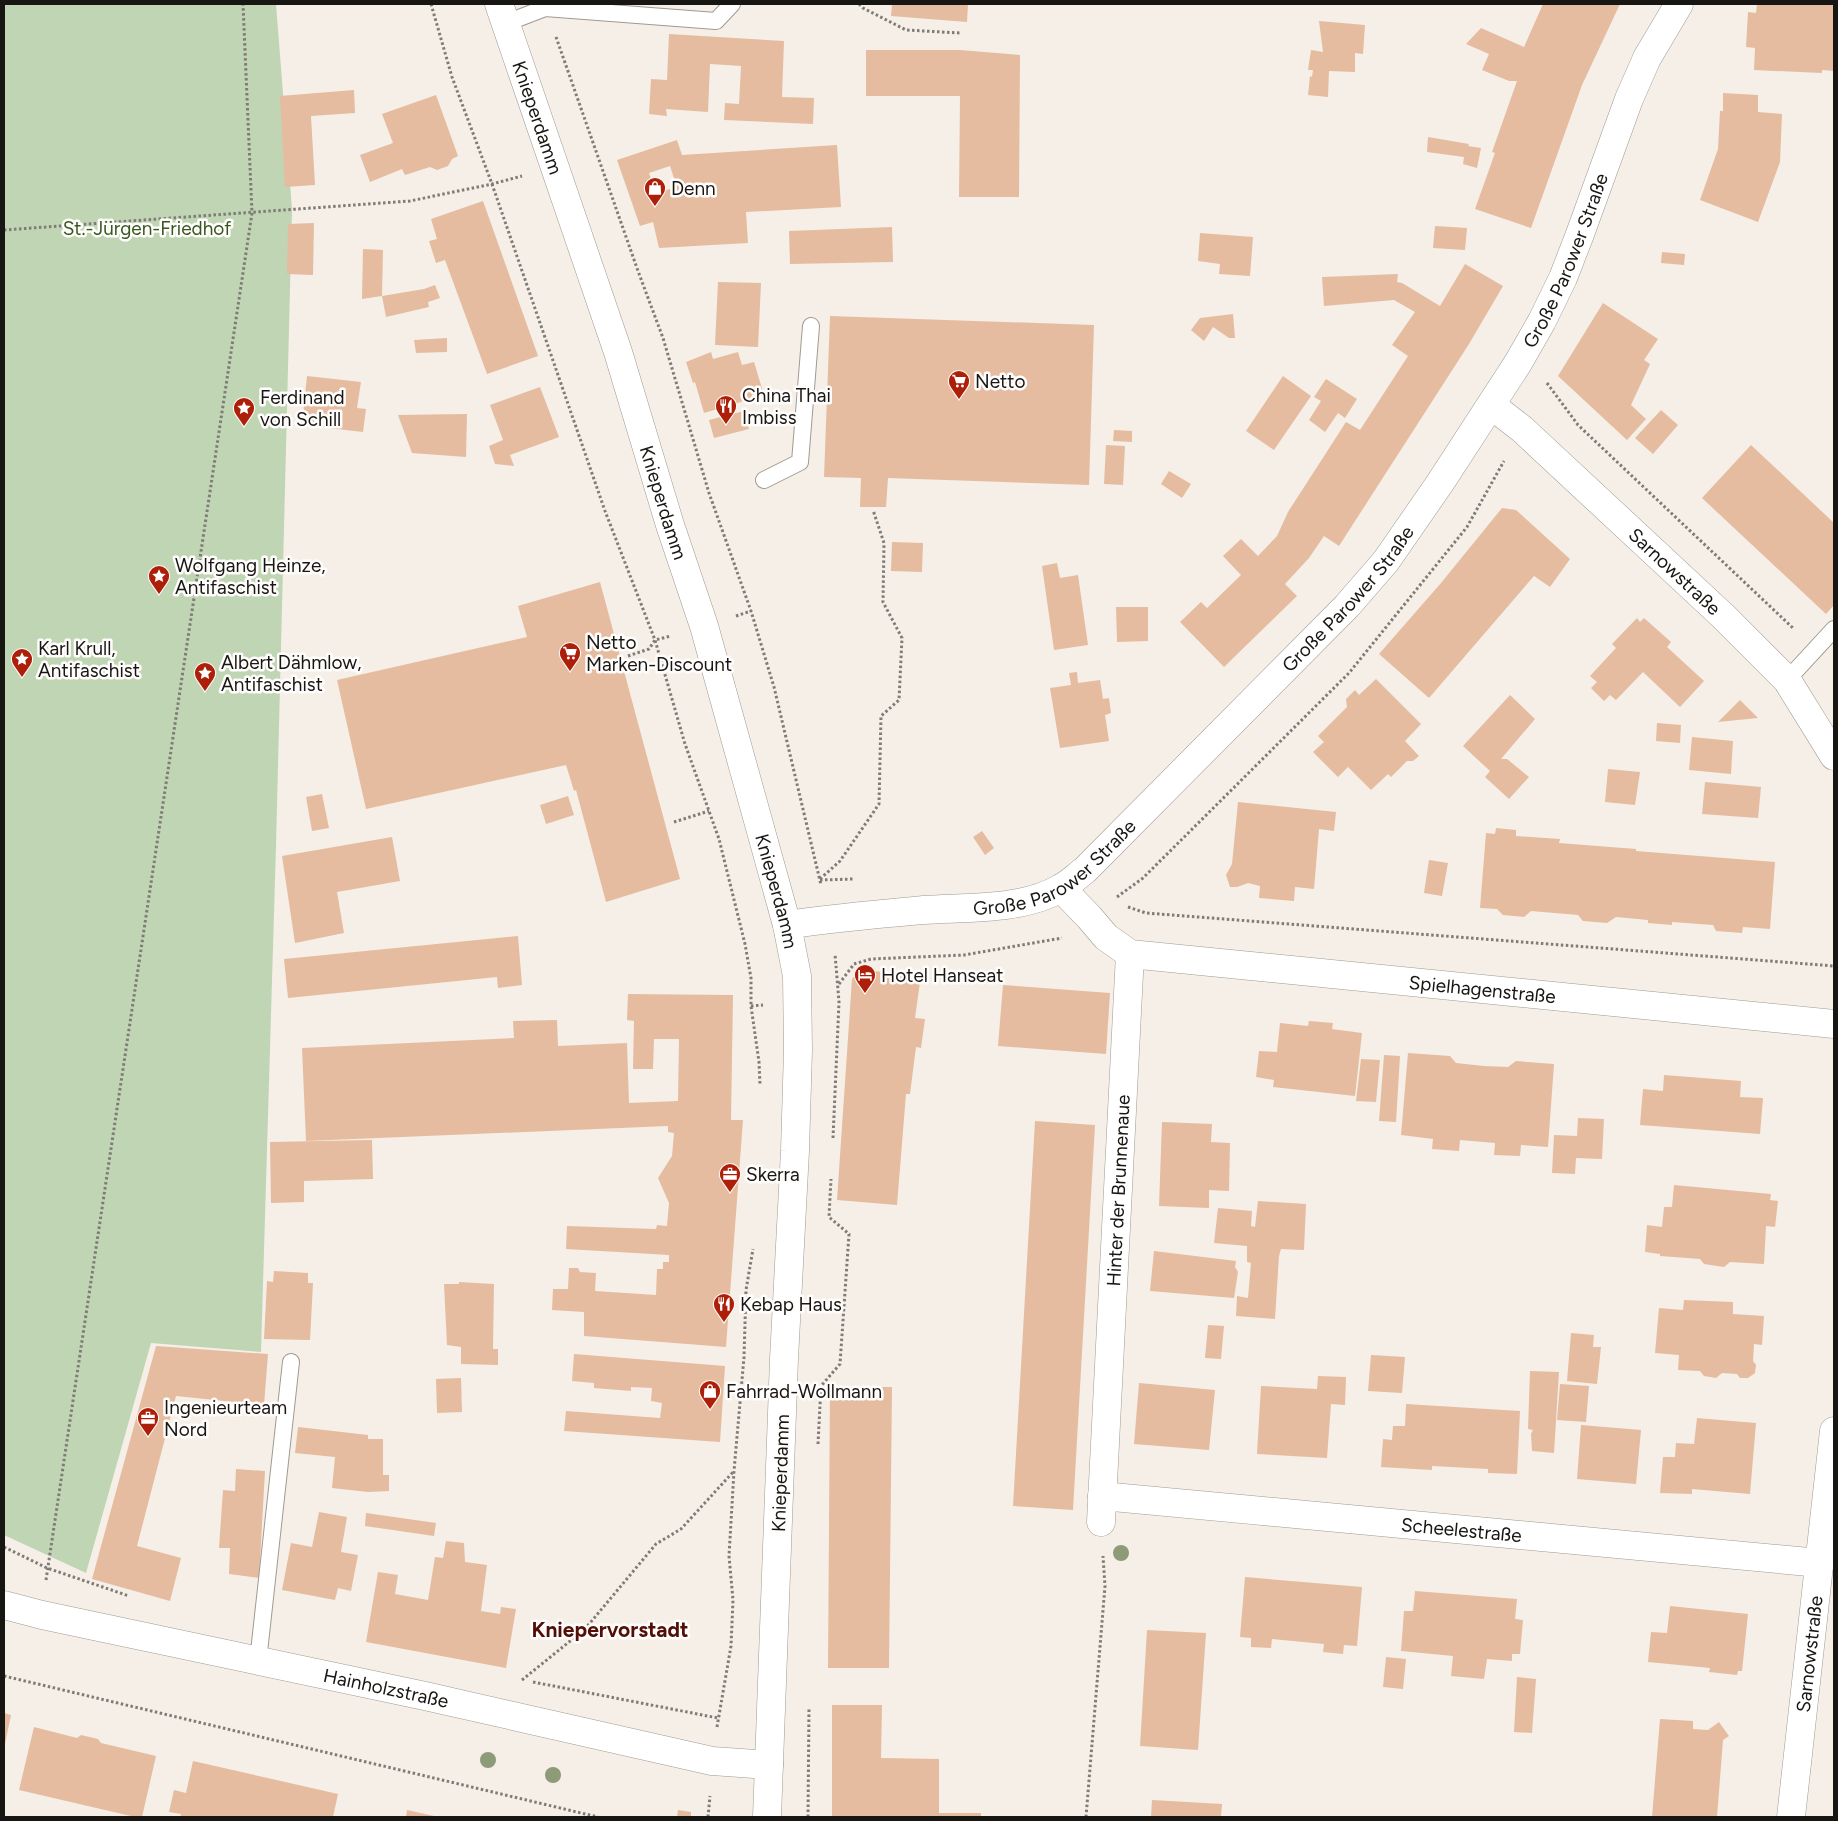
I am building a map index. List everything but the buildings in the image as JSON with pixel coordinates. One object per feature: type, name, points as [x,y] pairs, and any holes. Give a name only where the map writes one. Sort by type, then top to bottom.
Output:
[{"type":"street","name":"Große Parower Straße","points":[[787,925],[926,910],[972,909],[1041,897],[1061,888],[1085,870],[1360,591],[1386,562],[1491,405],[1542,321],[1563,278],[1629,99],[1648,58],[1679,4]]},
{"type":"street","name":"Knieperdamm","points":[[502,14],[618,352],[670,525],[704,626],[787,925],[796,976],[798,1050],[795,1151],[785,1349],[767,1817]]},
{"type":"street","name":"Sarnowstraße","points":[[1491,405],[1522,429],[1708,603],[1787,680],[1834,756]]},
{"type":"street","points":[[1061,888],[1106,937],[1130,954]]},
{"type":"street","name":"Spielhagenstraße","points":[[1130,954],[1834,1024]]},
{"type":"street","name":"Hinter der Brunnenaue","points":[[1101,1522],[1130,954]]},
{"type":"street","name":"Sarnowstraße","points":[[1791,1817],[1834,1431]]},
{"type":"street","name":"Scheelestraße","points":[[1102,1496],[1820,1564]]},
{"type":"street","name":"Hainholzstraße","points":[[4,1605],[42,1615],[434,1698],[712,1761],[769,1765]]},
{"type":"lane","points":[[502,14],[545,8],[716,20],[732,4]]},
{"type":"lane","points":[[764,480],[800,462],[811,326]]},
{"type":"lane","points":[[1787,680],[1834,630]]},
{"type":"lane","points":[[258,1661],[291,1362]]},
{"type":"path","points":[[42,1615],[47,1568],[252,213],[243,4]]},
{"type":"path","points":[[431,4],[452,77],[492,184],[605,511],[655,640],[685,744],[719,839],[745,944],[751,978],[751,1006],[759,1062],[760,1090]]},
{"type":"path","points":[[859,4],[863,8],[906,30],[960,33]]},
{"type":"path","points":[[4,230],[410,201],[492,184],[554,166]]},
{"type":"path","points":[[1518,363],[1543,378],[1578,425],[1815,650]]},
{"type":"path","points":[[820,880],[840,861],[879,804],[881,716],[899,700],[902,638],[883,602],[884,543],[874,510]]},
{"type":"path","points":[[674,822],[710,811]]},
{"type":"path","points":[[1115,898],[1131,909],[1146,914],[1834,966]]},
{"type":"path","points":[[712,1761],[731,1646],[733,1600],[729,1556],[744,1357],[746,1290],[754,1241]]},
{"type":"path","points":[[718,1718],[522,1680],[585,1629],[656,1544],[681,1529],[734,1471]]},
{"type":"path","points":[[1086,1817],[1105,1586],[1101,1522]]},
{"type":"path","points":[[4,1676],[598,1817]]},
{"type":"path","points":[[807,1768],[808,1817]]},
{"type":"green space","name":"St.-Jürgen-Friedhof","points":[[4,4],[276,4],[292,209],[261,1352],[151,1343],[86,1573],[4,1535]]},
{"type":"place","name":"Denn","points":[[655,207]]},
{"type":"place","name":"Netto","points":[[959,400]]},
{"type":"place","name":"China Thai Imbiss","points":[[726,425]]},
{"type":"place","name":"Ferdinand von Schill","points":[[244,427]]},
{"type":"place","name":"Wolfgang Heinze, Antifaschist","points":[[159,595]]},
{"type":"place","name":"Netto Marken-Discount","points":[[570,672]]},
{"type":"place","name":"Karl Krull, Antifaschist","points":[[22,678]]},
{"type":"place","name":"Albert Dähmlow, Antifaschist","points":[[205,692]]},
{"type":"place","name":"Hotel Hanseat","points":[[865,994]]},
{"type":"place","name":"Skerra","points":[[730,1193]]},
{"type":"place","name":"Kebap Haus","points":[[724,1323]]},
{"type":"place","name":"Fahrrad-Wollmann","points":[[710,1410]]},
{"type":"place","name":"Ingenieurteam Nord","points":[[148,1437]]},
{"type":"district","name":"Kniepervorstadt","points":[[610,1630]]}]
